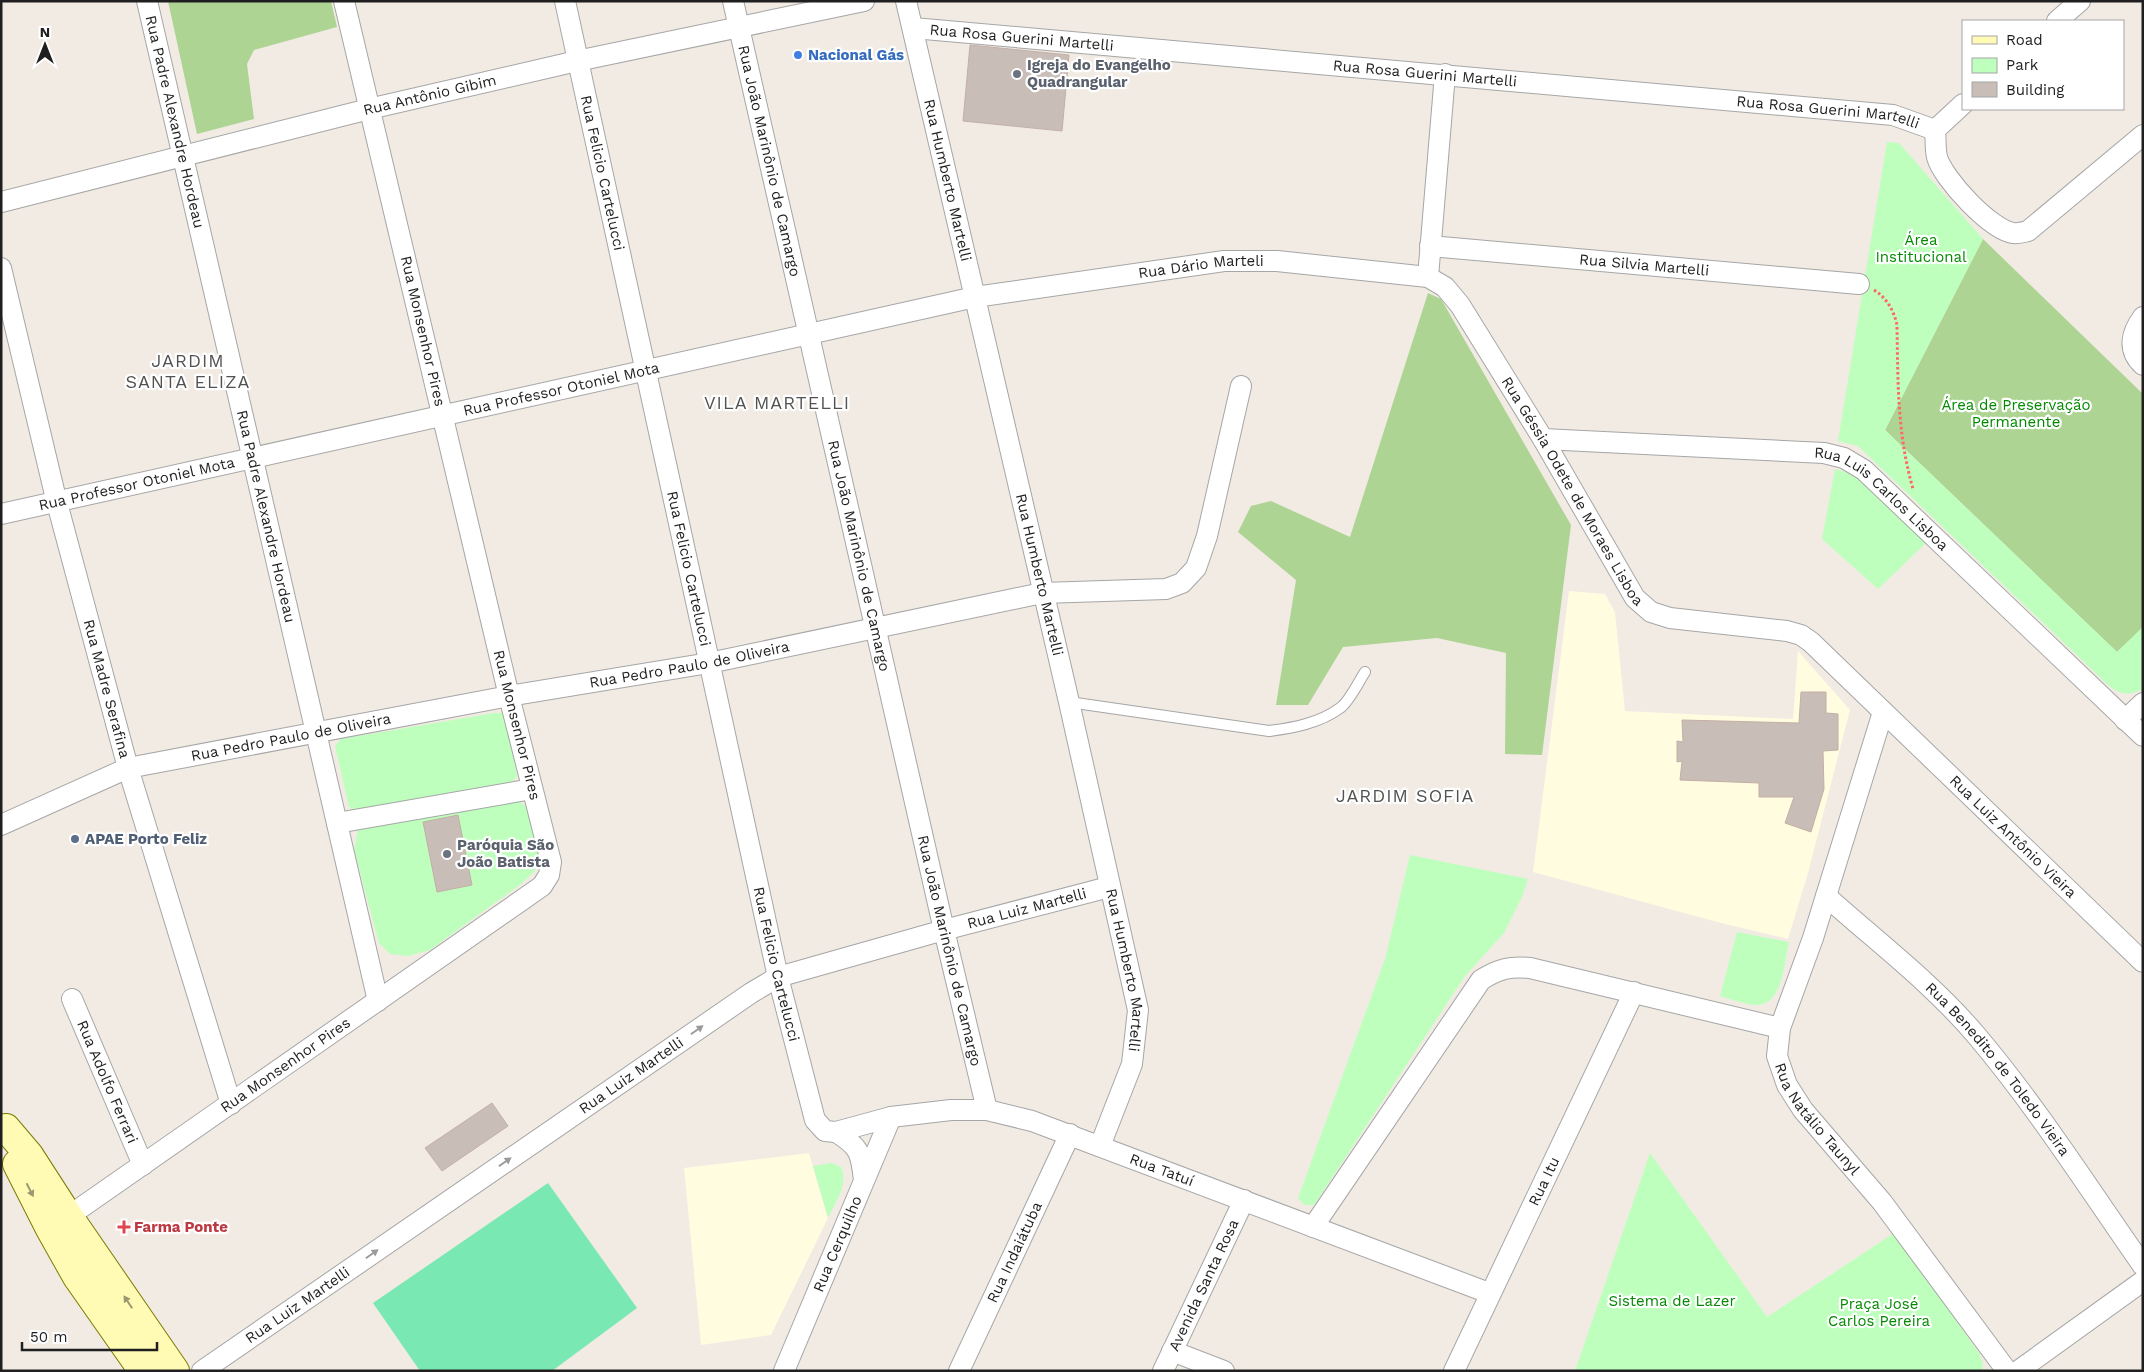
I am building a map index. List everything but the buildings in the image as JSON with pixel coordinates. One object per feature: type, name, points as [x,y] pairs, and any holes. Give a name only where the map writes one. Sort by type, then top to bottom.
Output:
[{"type":"main road","points":[[4,1123],[29,1155],[60,1223],[78,1277],[143,1371]]},
{"type":"main road","points":[[60,1223],[175,1371]]},
{"type":"street","name":"Rua Padre Alexandre Hordeau","points":[[147,1],[184,154],[378,1001]]},
{"type":"street","name":"Rua Monsenhor Pires","points":[[60,1223],[542,886],[549,875],[551,862],[509,696],[344,1]]},
{"type":"street","name":"Rua Felicio Cartelucci","points":[[565,1],[778,977],[815,1120],[831,1131]]},
{"type":"street","name":"Rua João Marinônio de Camargo","points":[[733,1],[944,930],[987,1110]]},
{"type":"street","name":"Rua Antônio Gibim","points":[[1,202],[184,154],[578,60],[864,1]]},
{"type":"street","name":"Rua Humberto Martelli","points":[[906,1],[1042,593],[1069,702],[1138,1010],[1132,1064],[1100,1146]]},
{"type":"street","points":[[2059,20],[2080,1]]},
{"type":"street","name":"Rua Rosa Guerini Martelli","points":[[913,28],[1893,115],[1935,130]]},
{"type":"street","points":[[1428,277],[1445,74]]},
{"type":"street","points":[[1962,105],[1935,130],[1937,159],[1954,186],[1975,209],[2002,229],[2014,234],[2028,231],[2143,135]]},
{"type":"street","name":"Rua Silvia Martelli","points":[[1430,246],[1859,284]]},
{"type":"street","name":"Rua Dário Marteli","points":[[975,297],[1224,261],[1277,260],[1428,277]]},
{"type":"street","name":"Rua Madre Serafina","points":[[1,268],[57,503],[128,768],[231,1104]]},
{"type":"street","name":"Rua Géssia Odete de Moraes Lisboa","points":[[1428,277],[1445,287],[1460,305],[1543,439],[1635,598],[1651,612],[1670,618],[1786,631],[1801,636],[1827,657],[1883,712]]},
{"type":"street","name":"Rua Professor Otoniel Mota","points":[[1,514],[975,297]]},
{"type":"street","points":[[2143,318],[2135,327],[2132,340],[2132,350],[2143,365]]},
{"type":"street","name":"Rua Pedro Paulo de Oliveira","points":[[1,825],[128,768],[509,696],[709,663],[1042,593],[1166,589],[1182,583],[1196,568],[1207,536],[1241,386]]},
{"type":"street","name":"Rua Luis Carlos Lisboa","points":[[1543,439],[1824,453],[1844,458],[1864,470],[2143,736]]},
{"type":"street","points":[[2125,720],[2143,703]]},
{"type":"street","name":"Rua Natálio Taunyl","points":[[1883,712],[1826,896],[1780,1028],[1777,1056],[1786,1085],[1803,1110],[1882,1202],[2007,1371]]},
{"type":"street","name":"Rua Luiz Antônio Vieira","points":[[1883,712],[2143,962]]},
{"type":"street","points":[[337,823],[532,788]]},
{"type":"street","name":"Rua Luiz Martelli","points":[[202,1371],[742,999],[778,977],[944,930],[1110,887]]},
{"type":"street","name":"Rua Benedito de Toledo Vieira","points":[[1826,896],[1939,997],[1975,1034],[2018,1087],[2143,1266]]},
{"type":"street","points":[[1313,1226],[1481,980],[1496,971],[1512,966],[1530,968],[1780,1028]]},
{"type":"street","name":"Rua Itu","points":[[1454,1371],[1634,992]]},
{"type":"street","name":"Rua Adolfo Ferrari","points":[[72,999],[143,1165]]},
{"type":"street","name":"Rua Tatuí","points":[[831,1131],[891,1117],[951,1110],[987,1110],[1032,1121],[1489,1294]]},
{"type":"street","name":"Rua Cerquilho","points":[[784,1371],[891,1117]]},
{"type":"street","points":[[831,1131],[857,1148],[862,1157],[864,1182]]},
{"type":"street","name":"Rua Indaiátuba","points":[[959,1371],[1070,1134]]},
{"type":"street","name":"Avenida Santa Rosa","points":[[1163,1371],[1244,1200]]},
{"type":"street","points":[[2018,1371],[2143,1281]]},
{"type":"street","points":[[1172,1351],[1224,1371]]},
{"type":"lane","points":[[1069,702],[1269,731],[1290,729],[1312,722],[1342,708],[1365,672]]},
{"type":"path","points":[[1859,284],[1880,294],[1894,313],[1897,325],[1900,432],[1904,460],[1913,490]]},
{"type":"shaded area","points":[[1569,591],[1605,594],[1615,612],[1625,711],[1793,719],[1798,651],[1850,710],[1808,873],[1788,939],[1721,923],[1533,872]]},
{"type":"shaded area","points":[[809,1153],[828,1218],[771,1335],[701,1345],[684,1168]]},
{"type":"green space","points":[[168,1],[331,1],[337,27],[254,50],[247,64],[254,119],[197,134]]},
{"type":"green space","name":"Área Institucional","points":[[1887,142],[1899,143],[1983,239],[1885,430],[2117,652],[2143,627],[2143,689],[2133,693],[2121,693],[2108,685],[1858,446],[1838,441]]},
{"type":"green space","name":"Área de Preservação Permanente","points":[[1983,239],[2143,394],[2143,627],[2117,652],[1885,430]]},
{"type":"green space","points":[[1428,293],[1441,299],[1571,525],[1542,755],[1505,754],[1506,653],[1437,638],[1343,647],[1308,705],[1276,705],[1296,580],[1238,532],[1251,506],[1271,501],[1350,537]]},
{"type":"green space","points":[[1835,469],[1846,472],[1858,479],[1926,543],[1878,589],[1822,539]]},
{"type":"green space","points":[[494,713],[505,713],[517,777],[510,783],[356,812],[349,807],[335,746],[341,739]]},
{"type":"green space","points":[[517,800],[530,809],[539,854],[535,871],[521,884],[430,950],[408,956],[390,954],[379,943],[354,850],[358,830]]},
{"type":"green space","points":[[1410,855],[1528,879],[1522,897],[1504,933],[1465,976],[1314,1205],[1304,1205],[1298,1198],[1385,959]]},
{"type":"green space","points":[[1737,932],[1789,942],[1781,982],[1771,999],[1764,1004],[1742,1003],[1720,996]]},
{"type":"green space","points":[[1650,1153],[1767,1317],[1894,1233],[1979,1353],[1983,1364],[1982,1371],[1575,1371]]},
{"type":"green space","points":[[832,1163],[841,1167],[843,1180],[840,1193],[828,1218],[813,1166]]},
{"type":"green space","points":[[548,1183],[637,1308],[552,1371],[420,1371],[373,1303]]},
{"type":"place","name":"Nacional Gás","points":[[798,55]]},
{"type":"place","name":"Igreja do Evangelho Quadrangular","points":[[1017,74]]},
{"type":"place","name":"APAE Porto Feliz","points":[[75,839]]},
{"type":"place","name":"Paróquia São João Batista","points":[[447,854]]},
{"type":"place","name":"Farma Ponte","points":[[124,1227]]},
{"type":"district","name":"JARDIM SANTA ELIZA","points":[[188,370]]},
{"type":"district","name":"VILA MARTELLI","points":[[777,402]]},
{"type":"district","name":"JARDIM SOFIA","points":[[1405,795]]},
{"type":"park label","name":"Sistema de Lazer","points":[[1672,1301]]},
{"type":"park label","name":"Praça José Carlos Pereira","points":[[1879,1312]]}]
